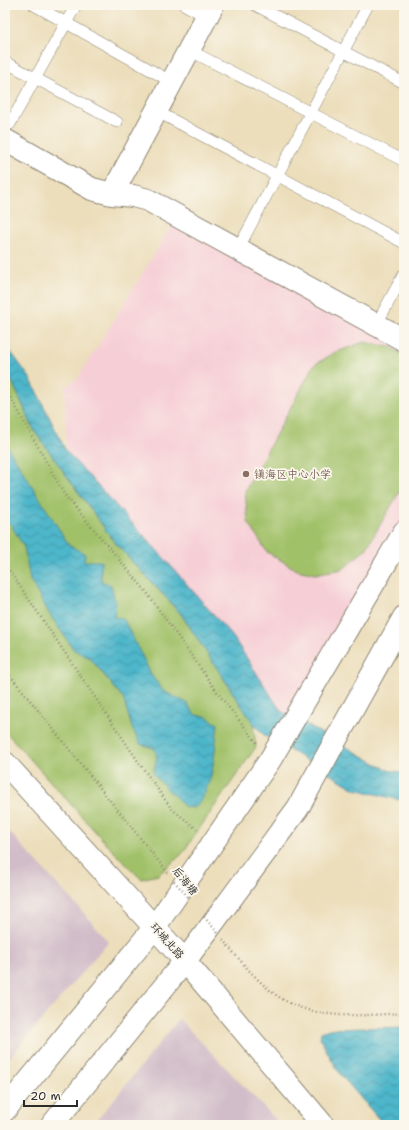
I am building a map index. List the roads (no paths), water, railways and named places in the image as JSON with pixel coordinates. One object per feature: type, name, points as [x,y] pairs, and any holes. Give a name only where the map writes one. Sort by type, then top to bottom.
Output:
[{"type":"street","points":[[112,194],[210,11]]},
{"type":"street","points":[[7,132],[92,189],[148,200],[404,340]]},
{"type":"street","points":[[5,1110],[154,928],[270,760],[404,532]]},
{"type":"street","points":[[52,1125],[184,961],[298,808],[404,617]]},
{"type":"street","name":"环城北路","points":[[5,763],[184,961],[323,1125]]},
{"type":"lane","points":[[34,5],[172,82]]},
{"type":"lane","points":[[7,132],[76,5]]},
{"type":"lane","points":[[185,5],[210,11]]},
{"type":"lane","points":[[254,5],[404,83]]},
{"type":"lane","points":[[238,249],[368,5]]},
{"type":"lane","points":[[189,50],[404,161]]},
{"type":"lane","points":[[5,62],[116,122]]},
{"type":"lane","points":[[156,111],[404,243]]},
{"type":"lane","points":[[376,325],[404,274]]},
{"type":"water","points":[[5,344],[30,378],[66,451],[163,557],[233,637],[281,711],[388,770],[404,773],[404,801],[355,789],[264,735],[253,723],[181,614],[116,544],[35,432],[5,366]]},
{"type":"water","points":[[5,443],[69,545],[85,554],[84,561],[101,561],[101,581],[111,585],[116,605],[114,617],[123,618],[152,676],[163,691],[187,703],[195,715],[205,716],[218,724],[210,779],[202,799],[195,808],[185,807],[153,774],[157,757],[154,748],[140,744],[132,728],[123,698],[90,658],[74,650],[50,615],[30,580],[24,547],[11,525],[5,519]]},
{"type":"water","points":[[404,1027],[404,1125],[384,1125],[340,1074],[320,1039],[321,1032],[329,1029]]},
{"type":"place","name":"镇海区中心小学","points":[[246,474]]}]
